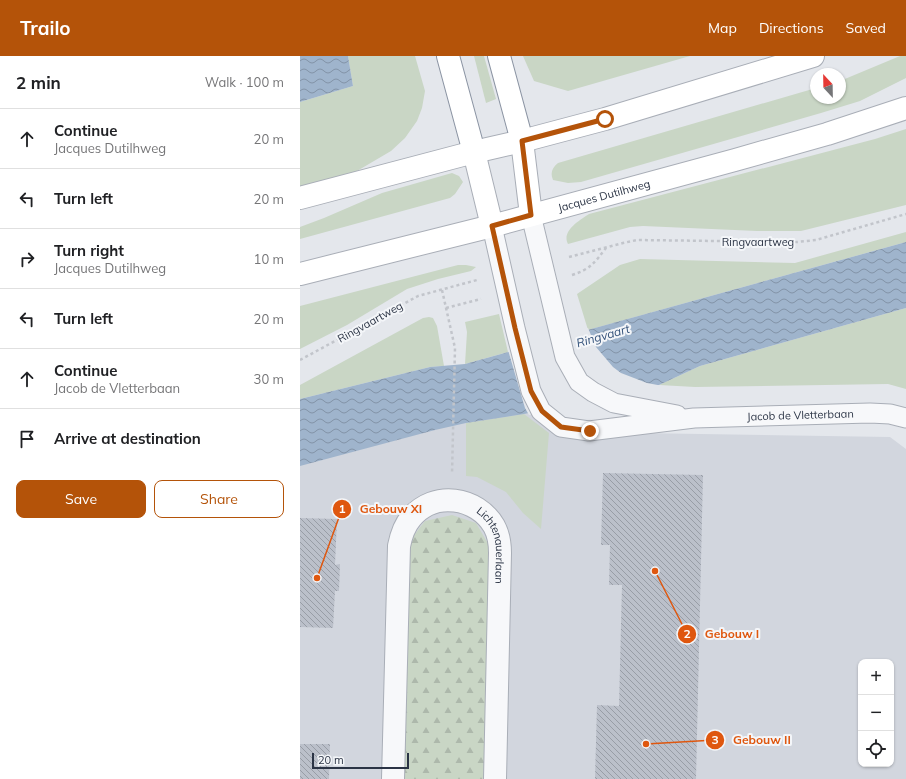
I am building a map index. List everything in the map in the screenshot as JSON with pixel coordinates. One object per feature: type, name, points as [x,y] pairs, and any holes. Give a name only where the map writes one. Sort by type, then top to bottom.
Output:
[{"type":"main road","points":[[448,56],[492,226]]},
{"type":"main road","points":[[499,56],[522,141],[531,215]]},
{"type":"main road","points":[[300,198],[605,119],[813,56]]},
{"type":"main road","name":"Jacques Dutilhweg","points":[[300,274],[492,226],[827,134],[906,108]]},
{"type":"street","name":"Lichtenauerlaan","points":[[393,779],[399,546],[403,531],[411,518],[422,507],[437,502],[452,500],[465,502],[477,508],[495,527],[499,539],[500,553],[495,779]]},
{"type":"lane","name":"Jacob de Vletterbaan","points":[[531,215],[565,357],[579,382],[593,392],[614,402],[694,418]]},
{"type":"lane","name":"Jacob de Vletterbaan","points":[[492,226],[531,391],[542,411],[561,427],[590,431],[694,418],[870,413],[890,414],[906,418]]},
{"type":"path","name":"Ringvaartweg","points":[[607,247],[638,240],[797,242],[816,240],[906,214]]},
{"type":"path","name":"Ringvaartweg","points":[[300,360],[418,296],[442,290],[455,348],[452,456]]},
{"type":"shaded area","points":[[519,397],[576,432],[890,437],[906,449],[906,779],[300,779],[300,454]]},
{"type":"green space","points":[[348,56],[415,56],[425,91],[422,108],[417,121],[405,138],[391,151],[340,181],[300,191],[300,102],[353,86]]},
{"type":"green space","points":[[474,56],[484,56],[496,99],[486,103]]},
{"type":"green space","points":[[523,56],[690,56],[568,91],[534,81]]},
{"type":"green space","points":[[900,56],[906,56],[906,78],[860,101],[581,182],[568,183],[553,180],[552,171],[558,163],[810,90],[810,104],[846,104],[846,78]]},
{"type":"green space","points":[[906,129],[906,205],[801,231],[757,231],[643,226],[630,227],[568,244],[567,235],[569,230],[572,226],[589,214],[875,139]]},
{"type":"green space","points":[[452,173],[459,176],[463,182],[455,194],[450,198],[300,239],[300,227],[382,193]]},
{"type":"green space","points":[[906,232],[906,242],[588,330],[577,294],[620,265],[640,259],[795,263]]},
{"type":"green space","points":[[458,265],[476,267],[471,271],[438,279],[407,289],[347,325],[300,349],[300,306]]},
{"type":"green space","points":[[906,308],[906,389],[888,384],[695,387],[659,385],[700,366]]},
{"type":"green space","points":[[499,314],[508,352],[465,364],[467,332],[465,322]]},
{"type":"green space","points":[[423,318],[433,318],[437,326],[444,366],[430,367],[300,399],[300,385]]},
{"type":"green space","points":[[524,414],[549,433],[541,529],[523,513],[506,492],[477,477],[466,476],[466,423]]},
{"type":"green space","points":[[452,515],[476,523],[490,547],[484,779],[402,779],[408,543],[425,521]]},
{"type":"water","points":[[300,56],[348,56],[353,86],[300,102]]},
{"type":"water","name":"Ringvaart","points":[[906,242],[906,308],[700,366],[659,385],[524,414],[466,423],[300,466],[300,399],[430,367],[465,364]]},
{"type":"pier","points":[[588,328],[596,347],[613,367],[621,373],[647,383],[663,386],[529,415],[525,408],[508,350]]},
{"type":"building","points":[[603,473],[703,475],[696,779],[595,779],[597,705],[619,706],[622,585],[609,585],[610,545],[601,545]]},
{"type":"building","points":[[300,518],[337,519],[335,565],[340,564],[339,591],[335,591],[333,628],[300,627]]},
{"type":"building","points":[[300,744],[330,744],[329,779],[300,779]]},
{"type":"place","name":"Gebouw I","points":[[655,571]]},
{"type":"place","name":"Gebouw XI","points":[[317,578]]},
{"type":"place","name":"Gebouw II","points":[[646,744]]},
{"type":"route","points":[[590,431],[561,427],[542,411],[531,391],[492,226],[531,215],[522,141],[605,119]]}]
